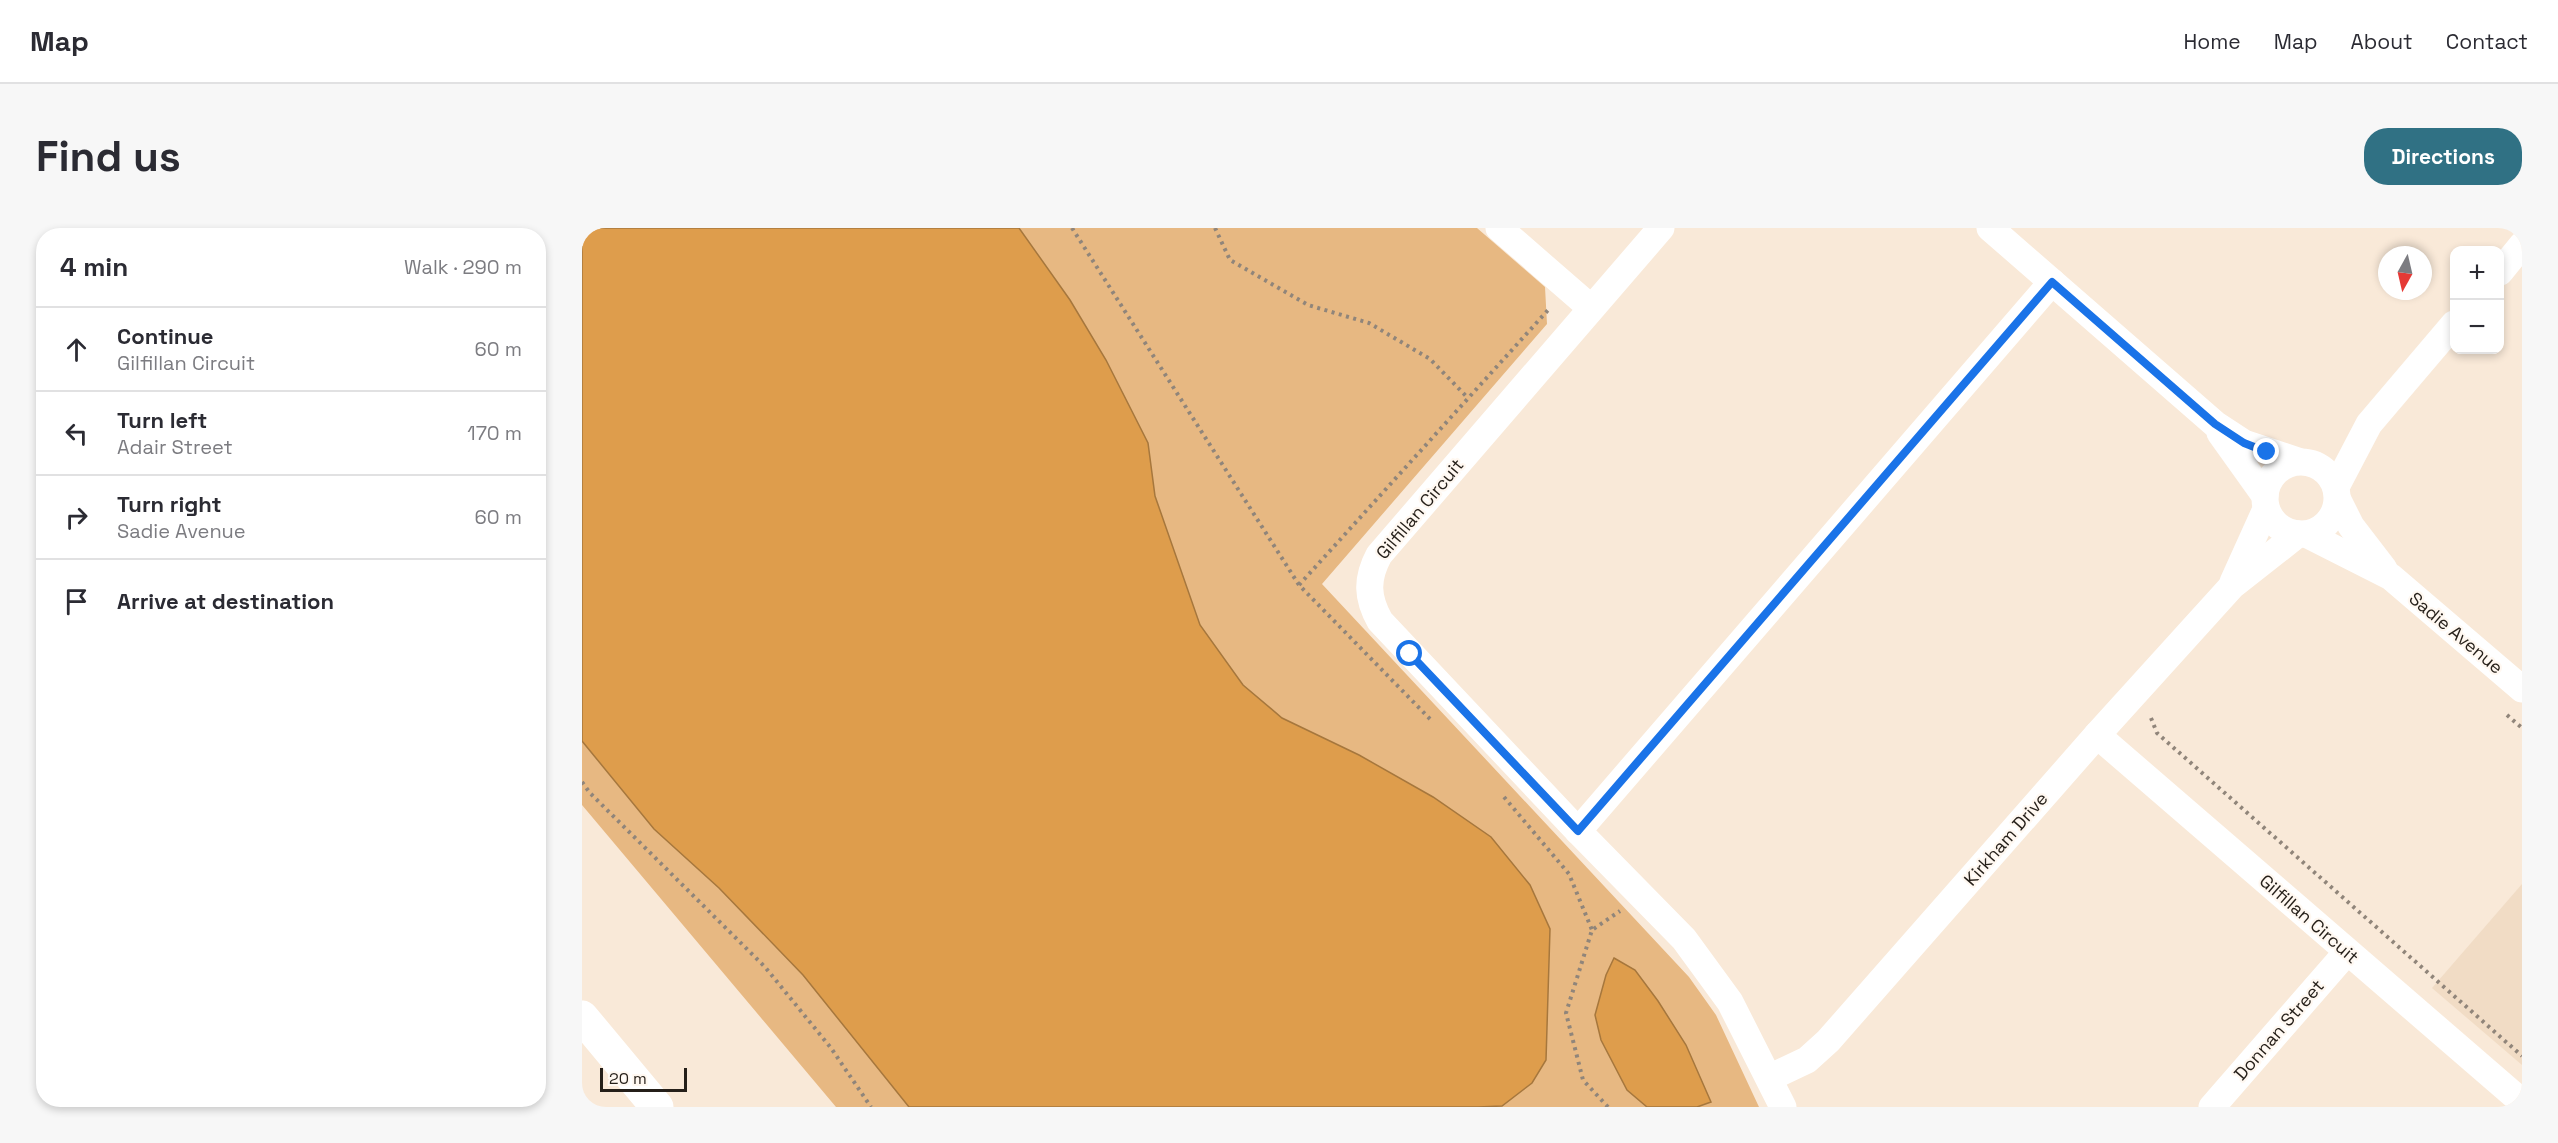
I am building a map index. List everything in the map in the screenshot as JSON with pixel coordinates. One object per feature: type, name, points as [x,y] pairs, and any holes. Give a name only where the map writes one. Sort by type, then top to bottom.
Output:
[{"type":"highway","points":[[582,1017],[657,1107]]},
{"type":"street","points":[[1498,228],[1591,309]]},
{"type":"street","name":"Gilfillan Circuit","points":[[1661,228],[1379,555],[1372,568],[1369,587],[1371,604],[1380,621],[1578,831],[1684,939],[1730,1002],[1783,1107]]},
{"type":"street","points":[[1990,228],[2215,424],[2244,443],[2304,462],[2326,472],[2337,493]]},
{"type":"street","points":[[2504,266],[2522,245]]},
{"type":"street","points":[[1578,831],[2052,282]]},
{"type":"street","points":[[2215,424],[2265,502],[2270,516],[2282,528],[2302,534],[2325,525],[2334,513],[2337,493],[2369,424],[2450,329]]},
{"type":"street","points":[[2265,502],[2270,479],[2275,472],[2289,463],[2304,462],[2369,424]]},
{"type":"street","name":"Sadie Avenue","points":[[2337,493],[2351,526],[2391,577],[2522,688]]},
{"type":"street","name":"Kirkham Drive","points":[[2232,586],[2265,502]]},
{"type":"street","name":"Sadie Avenue","points":[[2302,534],[2391,577]]},
{"type":"street","name":"Kirkham Drive","points":[[1769,1078],[1807,1060],[1828,1041],[2097,735],[2232,586],[2302,534]]},
{"type":"street","name":"Gilfillan Circuit","points":[[2097,735],[2522,1102]]},
{"type":"street","name":"Donnan Street","points":[[2212,1107],[2347,952]]},
{"type":"path","points":[[1072,228],[1299,585],[1438,728]]},
{"type":"path","points":[[1215,228],[1230,260],[1308,305],[1369,323],[1430,358],[1468,398]]},
{"type":"path","points":[[1299,585],[1567,288]]},
{"type":"path","points":[[2504,712],[2522,728]]},
{"type":"path","points":[[2150,714],[2157,734],[2522,1056]]},
{"type":"path","points":[[582,782],[590,793],[765,967],[831,1048],[871,1107]]},
{"type":"path","points":[[1502,795],[1569,874],[1592,930]]},
{"type":"path","points":[[1608,1107],[1582,1080],[1566,1013],[1592,930],[1643,897]]},
{"type":"shaded area","points":[[582,228],[1477,228],[1545,287],[1547,324],[1322,584],[1689,977],[1716,1015],[1759,1107],[836,1107],[582,805]]},
{"type":"shaded area","points":[[582,228],[1019,228],[1070,300],[1106,360],[1148,443],[1155,496],[1200,625],[1243,685],[1282,718],[1359,755],[1433,797],[1491,837],[1530,885],[1550,929],[1546,1060],[1532,1083],[1502,1106],[1478,1107],[909,1107],[803,975],[719,888],[654,829],[582,741]]},
{"type":"shaded area","points":[[2522,884],[2522,1065],[2432,988]]},
{"type":"shaded area","points":[[1614,958],[1635,970],[1658,1001],[1686,1045],[1711,1102],[1697,1107],[1647,1107],[1627,1090],[1601,1040],[1595,1015],[1606,975]]},
{"type":"route","points":[[1410,654],[1578,831],[2052,282],[2215,424],[2244,443],[2267,452]]}]
